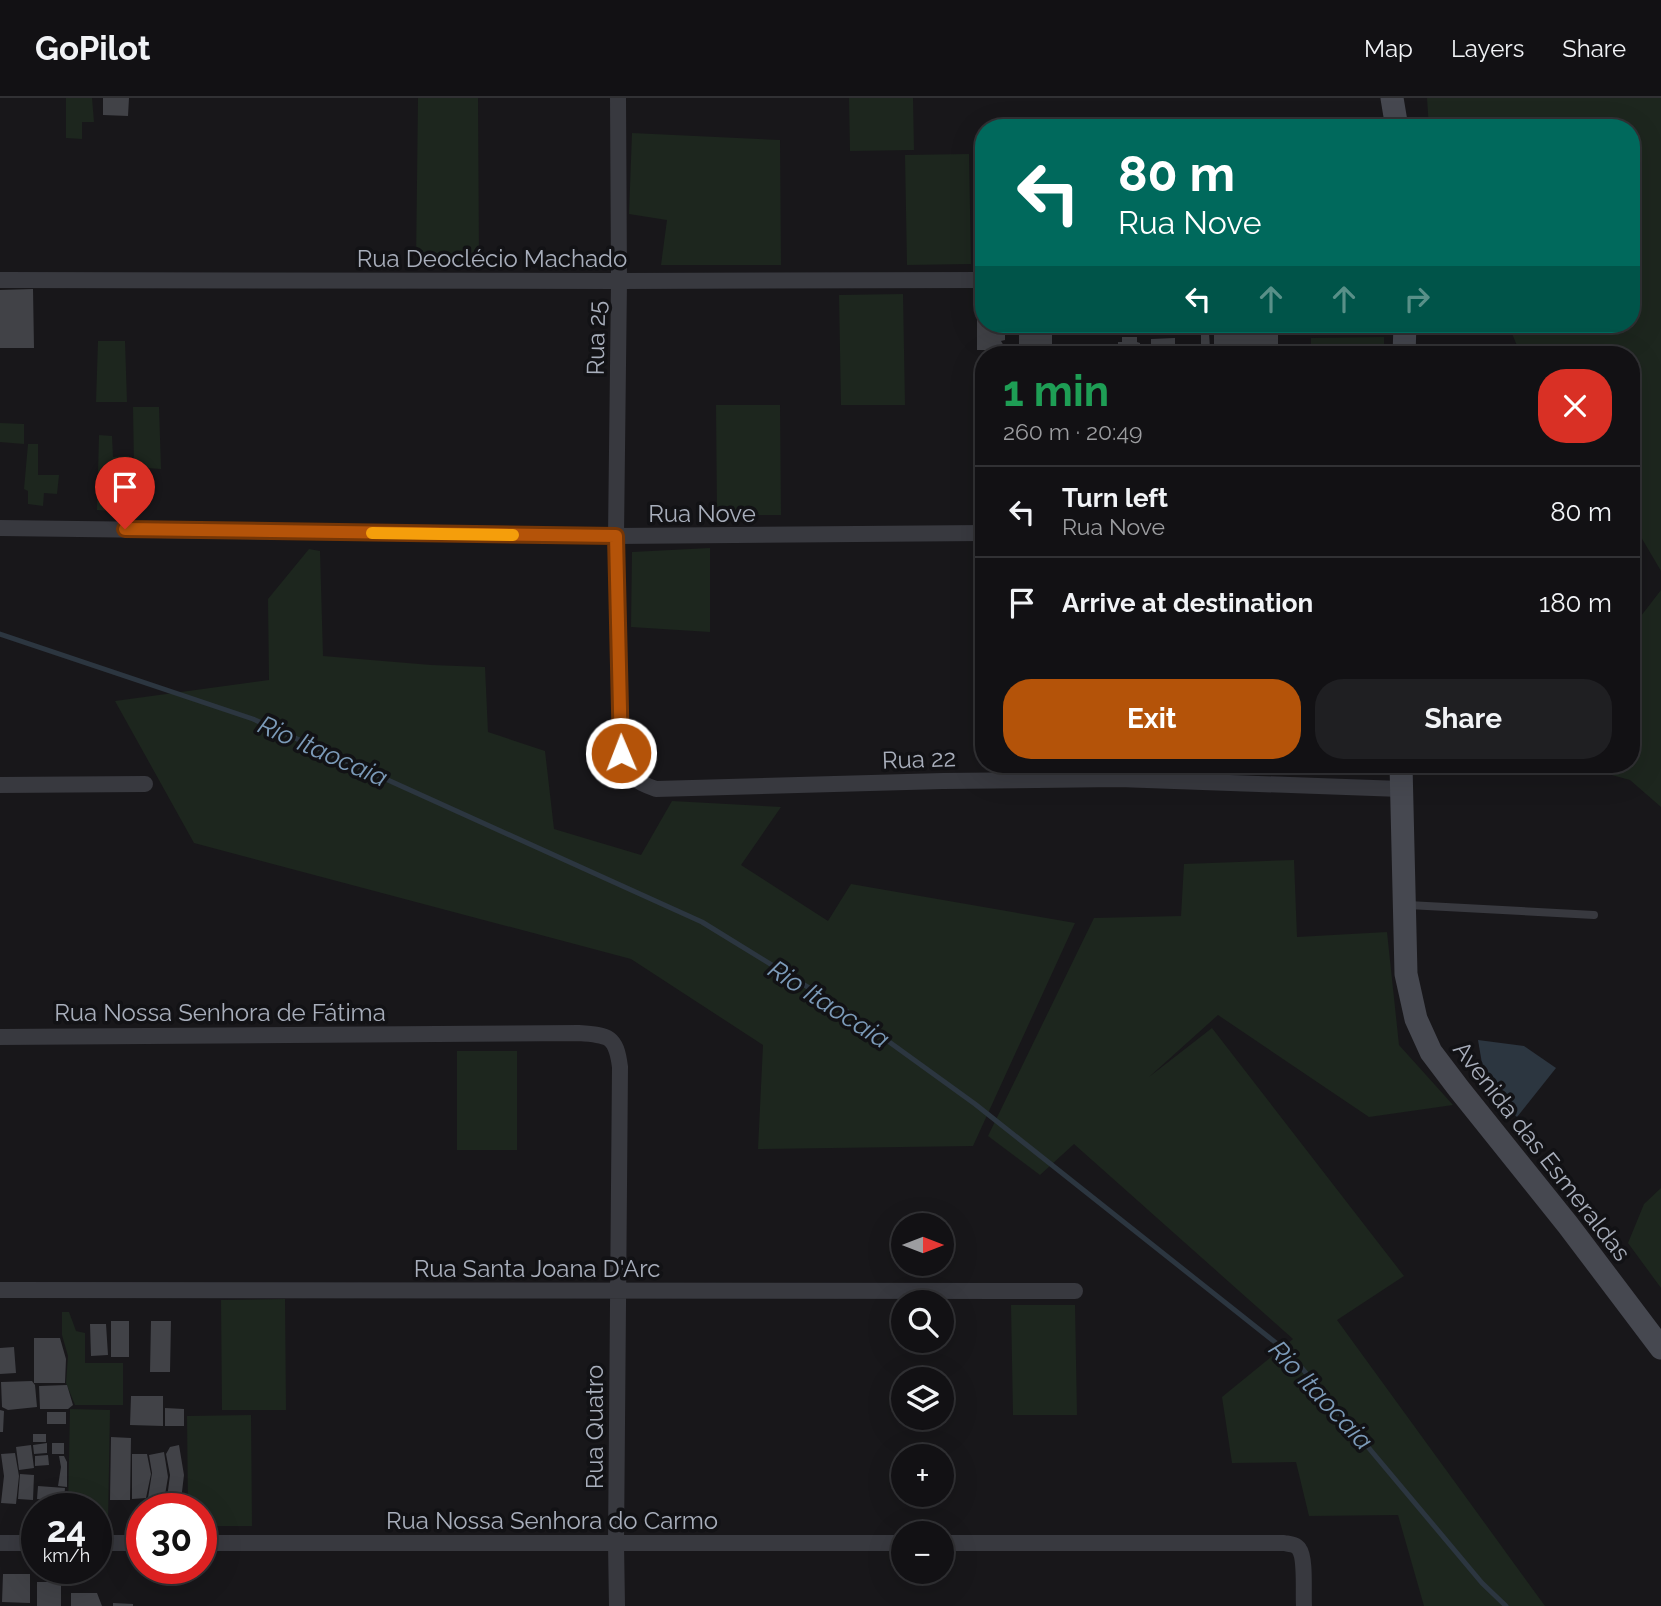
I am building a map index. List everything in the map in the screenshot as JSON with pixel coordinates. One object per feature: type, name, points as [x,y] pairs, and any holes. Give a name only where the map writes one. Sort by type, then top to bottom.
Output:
[{"type":"main road","points":[[1392,98],[1396,119]]},
{"type":"main road","name":"Avenida das Esmeraldas","points":[[1401,773],[1406,974],[1416,1019],[1431,1052],[1661,1348]]},
{"type":"street","name":"Rua 25","points":[[618,98],[616,536],[621,753],[627,772],[638,782],[656,789],[775,786]]},
{"type":"street","name":"Rua Deoclécio Machado","points":[[0,281],[975,280]]},
{"type":"street","name":"Rua Nove","points":[[0,528],[616,536],[975,533]]},
{"type":"street","name":"Rua 22","points":[[775,786],[1119,779],[1401,789]]},
{"type":"street","points":[[0,785],[145,784]]},
{"type":"street","name":"Rua Nossa Senhora de Fátima","points":[[0,1037],[598,1034],[612,1040],[618,1050],[620,1067],[618,1291]]},
{"type":"street","name":"Rua Santa Joana D'Arc","points":[[0,1290],[1075,1291]]},
{"type":"street","name":"Rua Quatro","points":[[617,1606],[618,1291]]},
{"type":"street","points":[[954,1543],[1284,1542],[1293,1544],[1300,1550],[1303,1558],[1304,1606]]},
{"type":"street","points":[[0,1543],[21,1543]]},
{"type":"street","name":"Rua Nossa Senhora do Carmo","points":[[217,1543],[891,1543]]},
{"type":"lane","points":[[1405,905],[1594,915]]},
{"type":"shaded area","points":[[66,98],[92,98],[94,122],[82,122],[82,139],[66,138]]},
{"type":"shaded area","points":[[418,98],[478,98],[479,260],[416,265]]},
{"type":"shaded area","points":[[849,98],[913,98],[914,150],[850,151]]},
{"type":"shaded area","points":[[1427,98],[1661,98],[1661,571],[1640,535],[1640,346],[1517,346],[1512,333],[1640,333],[1640,119],[1428,119]]},
{"type":"shaded area","points":[[632,133],[780,140],[781,265],[661,265],[667,220],[629,214]]},
{"type":"shaded area","points":[[969,154],[971,264],[907,265],[905,155]]},
{"type":"shaded area","points":[[903,294],[905,405],[841,405],[839,295]]},
{"type":"shaded area","points":[[1384,337],[1384,346],[1311,346],[1311,338]]},
{"type":"shaded area","points":[[98,341],[125,341],[127,402],[96,402]]},
{"type":"shaded area","points":[[716,405],[780,405],[781,515],[717,515]]},
{"type":"shaded area","points":[[133,407],[159,407],[161,469],[134,467]]},
{"type":"shaded area","points":[[0,423],[24,424],[24,444],[0,442]]},
{"type":"shaded area","points":[[99,435],[112,436],[113,457],[129,456],[127,512],[97,510]]},
{"type":"shaded area","points":[[28,444],[38,444],[38,475],[59,475],[57,494],[44,493],[43,506],[28,504],[28,491],[24,489]]},
{"type":"shaded area","points":[[710,548],[710,632],[631,627],[632,552]]},
{"type":"shaded area","points":[[309,549],[320,551],[323,656],[485,667],[488,732],[545,751],[554,829],[641,855],[672,801],[781,807],[741,865],[828,921],[851,884],[1075,923],[973,1146],[758,1149],[763,1045],[631,959],[194,843],[115,701],[269,680],[268,599]]},
{"type":"shaded area","points":[[1661,590],[1661,807],[1630,780],[1604,773],[1640,773],[1640,617]]},
{"type":"shaded area","points":[[1294,860],[1297,937],[1387,932],[1399,1045],[1453,1105],[1369,1117],[1218,1015],[1149,1077],[1212,1028],[1404,1276],[1337,1320],[1545,1606],[1424,1606],[1398,1515],[1309,1516],[1296,1462],[1232,1463],[1222,1397],[1293,1339],[1074,1144],[1040,1175],[988,1136],[1094,918],[1181,916],[1184,864]]},
{"type":"shaded area","points":[[1478,1040],[1524,1046],[1556,1068],[1517,1117],[1486,1087]]},
{"type":"shaded area","points":[[457,1051],[517,1051],[517,1150],[457,1150]]},
{"type":"shaded area","points":[[1661,1188],[1661,1288],[1628,1243],[1644,1204]]},
{"type":"shaded area","points":[[285,1299],[286,1410],[222,1410],[221,1300]]},
{"type":"shaded area","points":[[1011,1305],[1075,1305],[1077,1415],[1013,1415]]},
{"type":"shaded area","points":[[62,1312],[69,1312],[76,1331],[85,1333],[85,1363],[123,1363],[123,1405],[75,1405],[66,1383],[68,1356],[62,1335]]},
{"type":"shaded area","points":[[70,1409],[110,1410],[109,1493],[68,1493]]},
{"type":"shaded area","points":[[251,1415],[252,1526],[217,1526],[217,1493],[188,1493],[187,1416]]},
{"type":"building","points":[[103,98],[129,98],[128,116],[103,115]]},
{"type":"building","points":[[33,289],[34,348],[0,348],[0,290]]},
{"type":"building","points":[[977,333],[1005,333],[1005,340],[1001,341],[1004,346],[977,346]]},
{"type":"building","points":[[1019,333],[1052,333],[1052,346],[1019,346]]},
{"type":"building","points":[[1201,333],[1209,333],[1210,346],[1201,346]]},
{"type":"building","points":[[1214,333],[1278,333],[1278,346],[1214,346]]},
{"type":"building","points":[[1122,337],[1137,337],[1140,346],[1118,346],[1118,342],[1122,342]]},
{"type":"building","points":[[1175,338],[1175,346],[1151,346],[1151,339]]},
{"type":"building","points":[[111,1321],[129,1321],[129,1357],[111,1357]]},
{"type":"building","points":[[151,1321],[171,1321],[170,1372],[150,1372]]},
{"type":"building","points":[[90,1324],[106,1324],[108,1355],[91,1356]]},
{"type":"building","points":[[34,1338],[60,1338],[66,1359],[65,1383],[34,1383]]},
{"type":"building","points":[[14,1347],[16,1373],[0,1374],[0,1348]]},
{"type":"building","points":[[32,1381],[35,1385],[37,1407],[8,1410],[2,1407],[1,1382]]},
{"type":"building","points":[[67,1385],[73,1405],[68,1409],[40,1409],[39,1386]]},
{"type":"building","points":[[131,1396],[163,1396],[163,1426],[130,1425]]},
{"type":"building","points":[[165,1408],[184,1409],[184,1426],[165,1426]]},
{"type":"building","points":[[0,1410],[4,1411],[3,1432],[0,1432]]},
{"type":"building","points":[[47,1412],[66,1412],[66,1424],[47,1424]]},
{"type":"building","points":[[33,1434],[46,1434],[46,1442],[33,1442]]},
{"type":"building","points":[[111,1437],[131,1438],[130,1493],[126,1493],[126,1500],[112,1500]]},
{"type":"building","points":[[47,1443],[47,1453],[34,1454],[33,1445]]},
{"type":"building","points":[[52,1443],[64,1443],[64,1454],[52,1454]]},
{"type":"building","points":[[31,1445],[34,1468],[19,1470],[16,1447]]},
{"type":"building","points":[[179,1445],[184,1475],[182,1493],[168,1493],[170,1475],[166,1454],[170,1447]]},
{"type":"building","points":[[164,1452],[168,1477],[165,1493],[149,1493],[152,1473],[149,1455]]},
{"type":"building","points":[[15,1453],[19,1476],[16,1504],[1,1503],[4,1476],[1,1454]]},
{"type":"building","points":[[132,1454],[147,1454],[151,1474],[147,1493],[132,1493]]},
{"type":"building","points":[[48,1455],[49,1465],[35,1466],[35,1456]]},
{"type":"building","points":[[59,1456],[64,1456],[67,1462],[67,1487],[58,1486],[61,1467]]},
{"type":"building","points":[[20,1474],[34,1475],[33,1493],[21,1493],[21,1499],[18,1499]]},
{"type":"building","points":[[38,1486],[65,1488],[65,1493],[37,1493]]},
{"type":"building","points":[[3,1574],[21,1574],[21,1584],[30,1584],[30,1603],[2,1602]]},
{"type":"building","points":[[37,1584],[61,1584],[61,1606],[37,1606]]},
{"type":"building","points":[[71,1593],[97,1593],[102,1606],[71,1606]]},
{"type":"building","points":[[113,1603],[133,1604],[133,1606],[113,1606]]},
{"type":"waterway","name":"Rio Itaocaia","points":[[0,634],[253,719],[702,922],[845,1010],[975,1104],[1290,1354],[1482,1583],[1506,1606]]},
{"type":"slow traffic","points":[[372,533],[513,535]]},
{"type":"route","points":[[125,529],[616,536],[621,753]]}]
